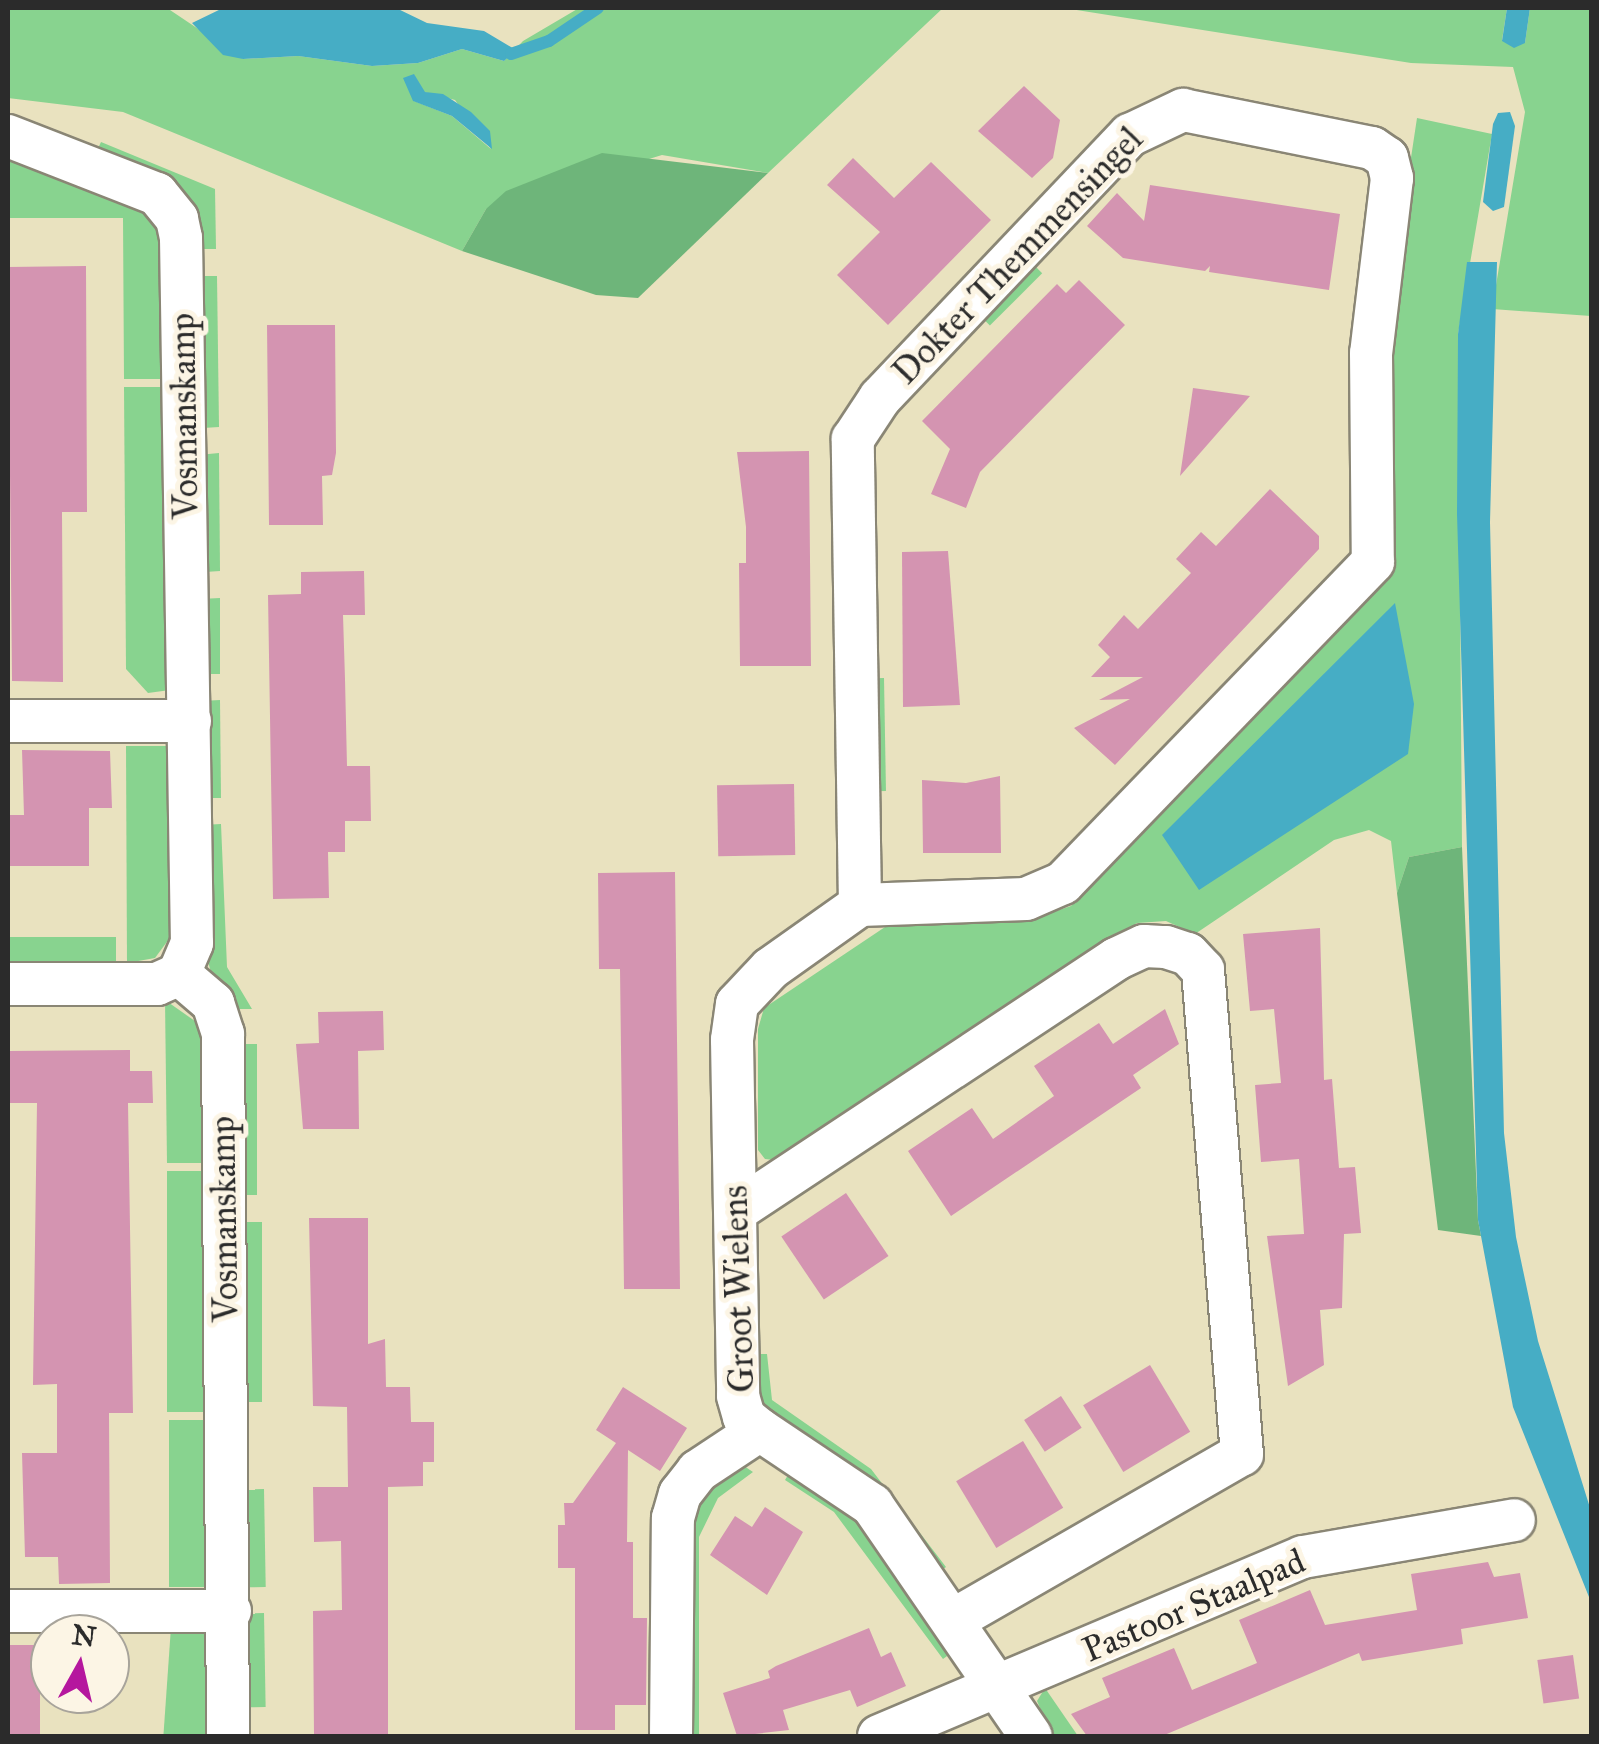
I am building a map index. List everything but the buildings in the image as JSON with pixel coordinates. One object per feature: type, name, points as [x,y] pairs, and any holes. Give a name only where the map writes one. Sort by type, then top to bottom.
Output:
[{"type":"street","name":"Dokter Themmensingel","points":[[1168,112],[1372,148],[1386,158],[1392,178],[1371,353],[1373,562],[1062,883],[1026,899],[860,905],[853,439],[864,417],[1130,135],[1168,112]]},
{"type":"street","name":"Vosmanskamp","points":[[8,136],[142,188],[166,204],[182,238],[192,942],[179,974],[213,1003],[222,1034],[230,1611],[228,1736]]},
{"type":"street","points":[[8,720],[190,721]]},
{"type":"street","name":"Groot Wielens","points":[[860,905],[770,970],[737,1004],[732,1040],[738,1396],[744,1417],[872,1505],[955,1619],[1031,1736]]},
{"type":"street","points":[[737,1210],[1116,959],[1144,946],[1166,946],[1188,954],[1203,970],[1242,1454],[955,1619]]},
{"type":"street","points":[[8,984],[157,984],[179,974]]},
{"type":"street","points":[[671,1736],[676,1506],[698,1471],[760,1430]]},
{"type":"street","name":"Pastoor Staalpad","points":[[879,1736],[1303,1557],[1514,1520]]},
{"type":"street","points":[[8,1611],[230,1611]]},
{"type":"green space","points":[[8,8],[167,8],[243,59],[298,56],[372,66],[418,63],[462,49],[504,61],[523,41],[579,8],[943,8],[768,173],[662,155],[486,209],[462,251],[123,112],[8,98]],"holes":[[[414,75],[424,92],[455,100],[491,149],[452,116],[414,101]]]},
{"type":"green space","points":[[1064,8],[1507,8],[1502,40],[1525,43],[1530,8],[1591,8],[1591,316],[1492,309],[1525,112],[1513,67],[1411,63]]},
{"type":"green space","points":[[1417,118],[1492,134],[1458,334],[1462,847],[1409,857],[1397,893],[1391,841],[1369,830],[1334,840],[1195,934],[1166,921],[1137,923],[774,1160],[765,1159],[758,1150],[758,1029],[764,1008],[894,921],[1035,918],[1071,906],[1389,569],[1386,323]]},
{"type":"green space","points":[[101,142],[215,189],[216,249],[197,249],[95,155]]},
{"type":"green space","points":[[602,153],[768,173],[638,298],[596,295],[462,251],[486,209],[506,191]]},
{"type":"green space","points":[[8,154],[144,208],[158,223],[165,241],[167,379],[124,379],[123,218],[8,218]]},
{"type":"green space","points":[[1033,264],[1042,273],[990,326],[981,316]]},
{"type":"green space","points":[[197,276],[217,276],[219,427],[203,428]]},
{"type":"green space","points":[[124,387],[167,387],[170,690],[148,693],[126,669]]},
{"type":"green space","points":[[219,453],[220,571],[205,572],[198,455]]},
{"type":"green space","points":[[220,598],[220,674],[206,674],[200,599]]},
{"type":"green space","points":[[872,678],[884,678],[886,791],[874,791]]},
{"type":"green space","points":[[220,700],[221,798],[207,798],[201,701]]},
{"type":"green space","points":[[126,746],[171,746],[172,935],[155,958],[127,963]]},
{"type":"green space","points":[[221,824],[227,967],[252,1009],[234,1009],[213,980],[206,954],[202,825]]},
{"type":"green space","points":[[1462,847],[1481,1236],[1438,1230],[1397,893],[1409,857]]},
{"type":"green space","points":[[8,937],[116,937],[116,963],[8,963]]},
{"type":"green space","points":[[165,1000],[202,1026],[211,1163],[167,1163]]},
{"type":"green space","points":[[241,1044],[257,1044],[257,1195],[241,1195]]},
{"type":"green space","points":[[167,1171],[211,1171],[211,1412],[167,1412]]},
{"type":"green space","points":[[242,1222],[262,1222],[262,1402],[242,1402]]},
{"type":"green space","points":[[756,1354],[767,1354],[772,1400],[871,1469],[946,1567],[938,1573],[765,1411],[757,1393]]},
{"type":"green space","points":[[169,1420],[213,1420],[213,1587],[169,1587]]},
{"type":"green space","points":[[744,1466],[753,1472],[718,1498],[699,1537],[699,1736],[687,1736],[688,1527],[708,1491]]},
{"type":"green space","points":[[791,1470],[847,1507],[954,1651],[943,1659],[834,1512],[785,1480]]},
{"type":"green space","points":[[245,1489],[264,1489],[266,1587],[247,1587]]},
{"type":"green space","points":[[246,1613],[264,1613],[266,1707],[248,1707]]},
{"type":"green space","points":[[171,1627],[215,1630],[207,1736],[163,1736]]},
{"type":"green space","points":[[1045,1688],[1078,1736],[1052,1736],[1037,1701]]},
{"type":"water","points":[[223,8],[396,8],[427,23],[484,31],[516,50],[504,61],[462,49],[418,63],[372,66],[298,56],[243,59],[223,55],[192,23]]},
{"type":"water","points":[[1507,8],[1530,8],[1525,43],[1514,48],[1502,41]]},
{"type":"water","points":[[414,74],[425,92],[443,94],[471,112],[490,131],[492,149],[452,116],[413,101],[403,78]]},
{"type":"water","points":[[1510,112],[1515,126],[1504,207],[1493,211],[1483,202],[1493,124],[1498,113]]},
{"type":"water","points":[[1467,262],[1497,262],[1490,522],[1504,1133],[1516,1237],[1538,1341],[1591,1511],[1591,1602],[1513,1407],[1478,1220],[1457,514],[1458,334]]},
{"type":"water","points":[[1395,603],[1414,704],[1408,754],[1199,890],[1162,835]]},
{"type":"waterway","points":[[511,54],[549,41],[598,8]]}]
